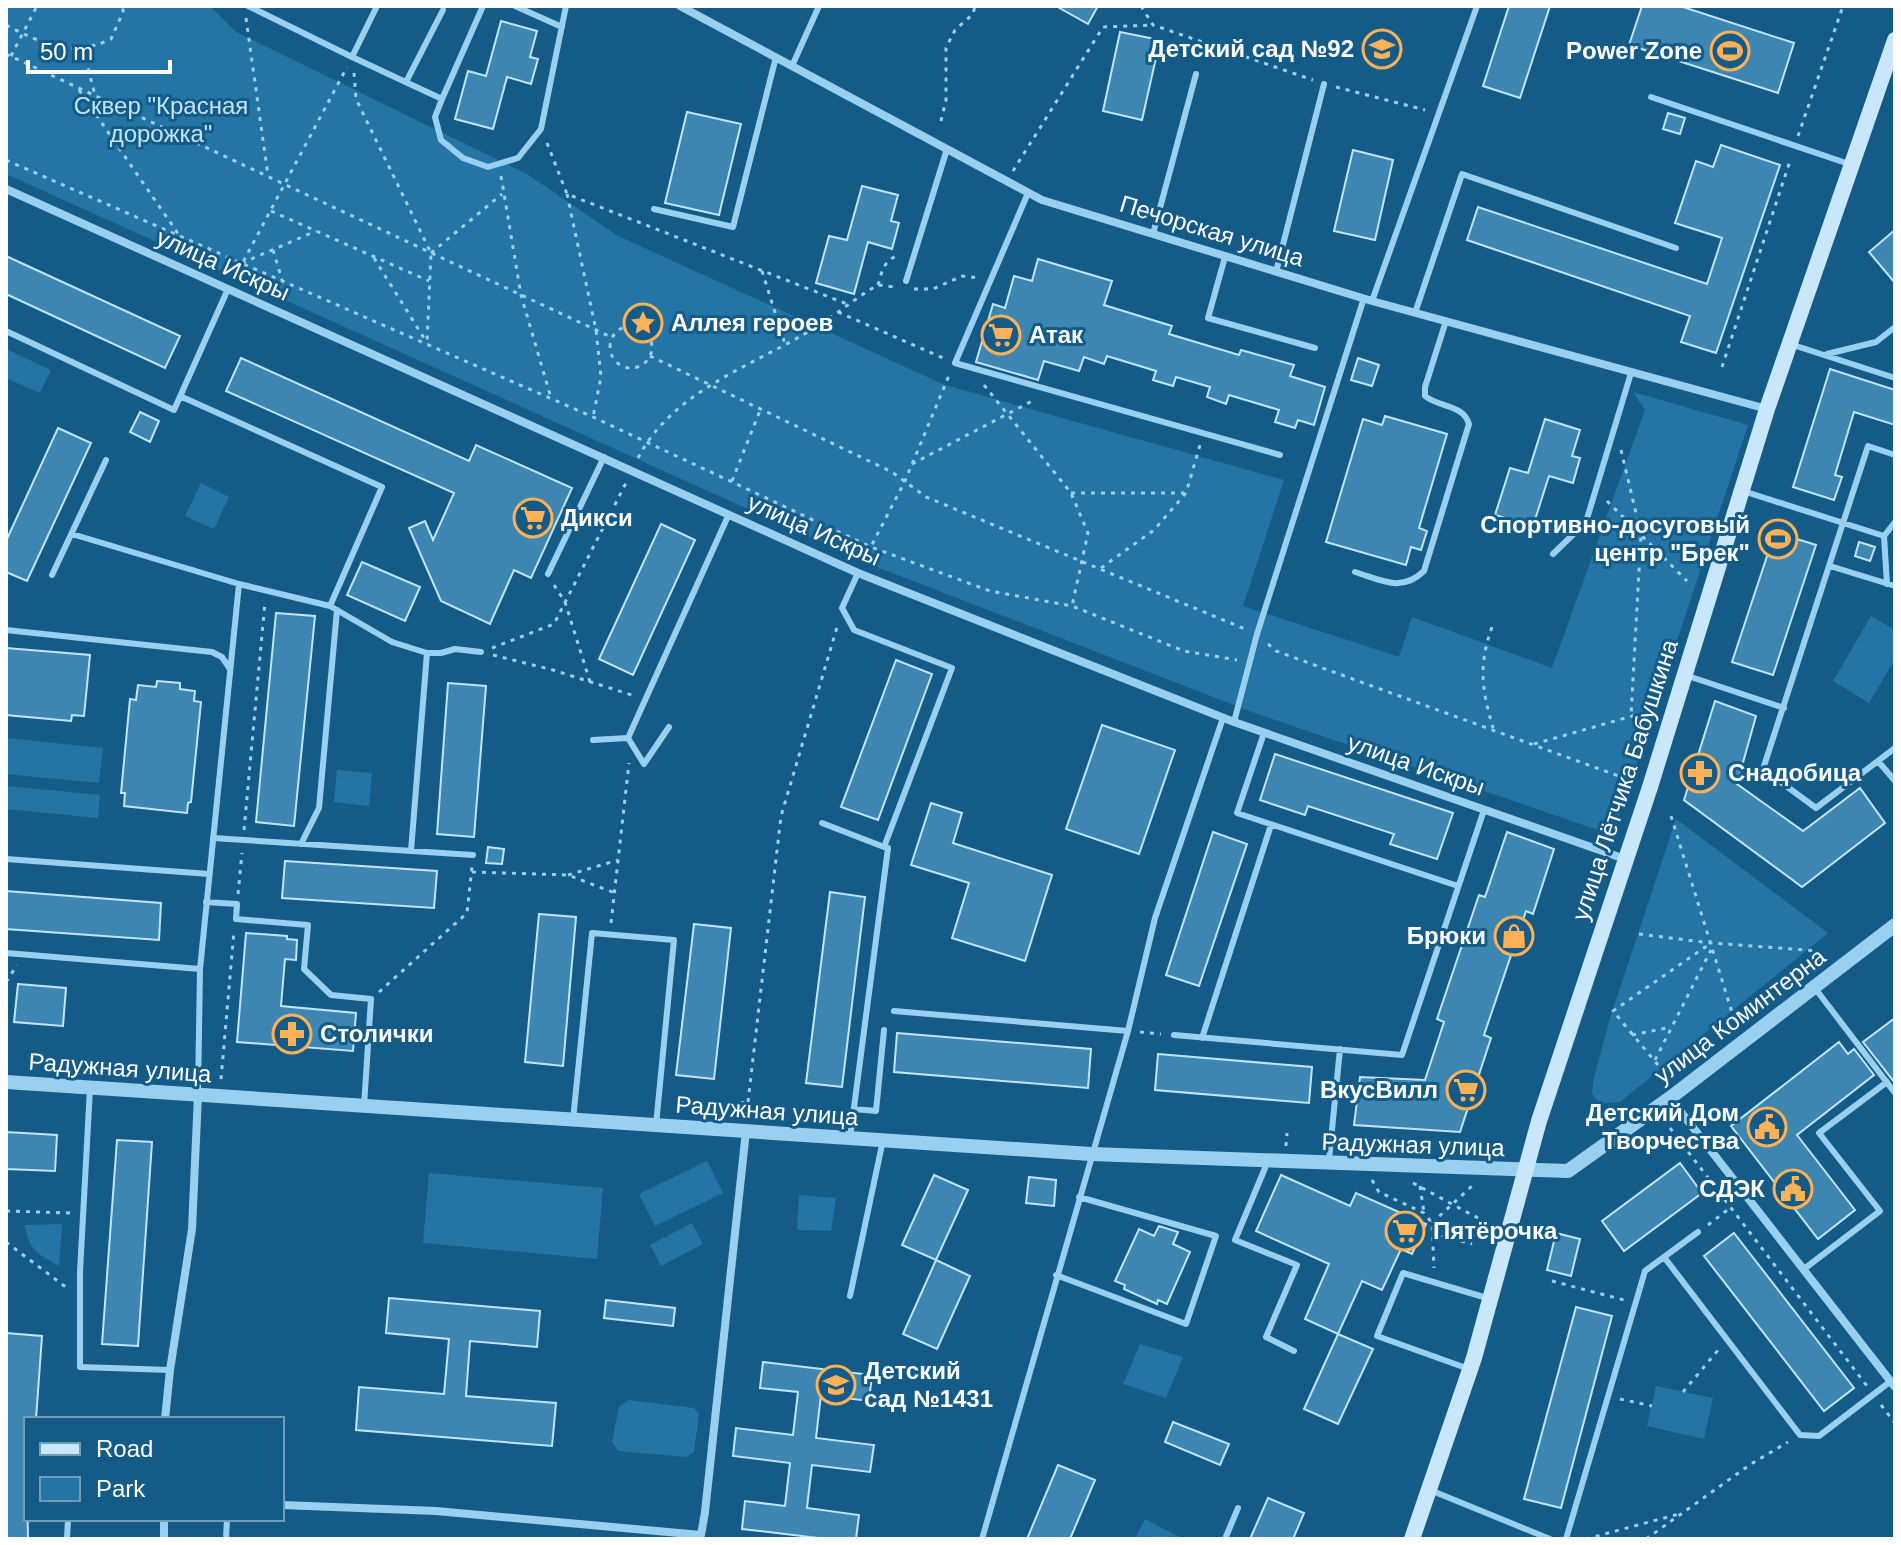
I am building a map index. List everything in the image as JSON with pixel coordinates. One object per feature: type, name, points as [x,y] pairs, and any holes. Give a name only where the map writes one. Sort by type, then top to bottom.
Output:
[{"type":"main road","name":"улица Лётчика Бабушкина","points":[[1412,1539],[1470,1370],[1561,1052],[1650,787],[1767,409],[1895,40]]},
{"type":"street","name":"Печорская улица","points":[[680,6],[1028,193],[1225,257],[1415,313],[1767,409]]},
{"type":"street","name":"улица Искры","points":[[6,189],[858,573],[1223,718],[1625,859]]},
{"type":"street","name":"улица Коминтерна","points":[[1525,1171],[1568,1171],[1670,1098],[1895,925]]},
{"type":"street","name":"Радужная улица","points":[[6,1082],[1091,1154],[1525,1171]]},
{"type":"street","points":[[165,1417],[192,1229],[198,1095]]},
{"type":"street","points":[[1670,1098],[1893,1384]]},
{"type":"street","points":[[284,1505],[436,1511],[701,1535],[746,1131]]},
{"type":"lane","points":[[246,6],[442,99]]},
{"type":"lane","points":[[352,57],[377,6]]},
{"type":"lane","points":[[483,6],[435,117],[441,140],[463,158],[488,167],[518,158],[541,129],[566,6]]},
{"type":"lane","points":[[515,6],[562,27]]},
{"type":"lane","points":[[792,66],[819,6]]},
{"type":"lane","points":[[1234,722],[1257,634],[1368,299],[1477,6]]},
{"type":"lane","points":[[406,82],[443,10]]},
{"type":"lane","points":[[654,209],[733,227],[776,57]]},
{"type":"lane","points":[[1153,234],[1196,74]]},
{"type":"lane","points":[[1276,272],[1324,84]]},
{"type":"lane","points":[[1651,97],[1853,165]]},
{"type":"lane","points":[[906,281],[947,149]]},
{"type":"lane","points":[[1415,313],[1462,174],[1676,248]]},
{"type":"lane","points":[[1028,193],[955,363],[1280,455]]},
{"type":"lane","points":[[1225,257],[1208,318],[1315,348]]},
{"type":"lane","points":[[6,331],[174,410],[228,289]]},
{"type":"lane","points":[[1355,572],[1394,584],[1412,582],[1424,571],[1469,424],[1460,410],[1431,401],[1425,396],[1425,387],[1446,321]]},
{"type":"lane","points":[[1823,355],[1876,342],[1895,327]]},
{"type":"lane","points":[[1790,344],[1895,378]]},
{"type":"lane","points":[[1553,554],[1586,522],[1631,373]]},
{"type":"lane","points":[[180,396],[382,487],[333,608],[319,808],[301,844]]},
{"type":"lane","points":[[1895,455],[1868,446],[1763,769],[1816,808],[1895,748]]},
{"type":"lane","points":[[548,574],[604,457]]},
{"type":"lane","points":[[52,575],[106,460]]},
{"type":"lane","points":[[1742,491],[1884,536]]},
{"type":"lane","points":[[628,738],[729,514]]},
{"type":"lane","points":[[1887,584],[1884,536],[1895,522]]},
{"type":"lane","points":[[72,534],[239,584],[333,608],[392,642],[427,653],[455,649],[481,652]]},
{"type":"lane","points":[[1830,566],[1895,586]]},
{"type":"lane","points":[[858,573],[842,608],[854,630],[952,668],[884,847]]},
{"type":"lane","points":[[198,1095],[200,969],[239,584]]},
{"type":"lane","points":[[6,630],[212,652],[222,657],[230,669]]},
{"type":"lane","points":[[411,851],[427,653]]},
{"type":"lane","points":[[1685,675],[1784,708]]},
{"type":"lane","points":[[982,1539],[1128,1031],[1155,918],[1223,718]]},
{"type":"lane","points":[[628,738],[644,764],[669,727]]},
{"type":"lane","points":[[1264,733],[1237,813],[1458,886]]},
{"type":"lane","points":[[593,740],[628,738]]},
{"type":"lane","points":[[1878,761],[1895,781]]},
{"type":"lane","points":[[1174,1035],[1402,1055],[1484,810]]},
{"type":"lane","points":[[822,823],[888,848],[850,1138]]},
{"type":"lane","points":[[1202,1038],[1271,825]]},
{"type":"lane","points":[[213,838],[473,855]]},
{"type":"lane","points":[[6,859],[209,874]]},
{"type":"lane","points":[[206,902],[237,904],[236,919],[308,925],[304,969],[331,995],[371,999],[364,1106]]},
{"type":"lane","points":[[573,1120],[592,933],[610,934],[674,940],[656,1125]]},
{"type":"lane","points":[[6,953],[200,969]]},
{"type":"lane","points":[[1804,1269],[1880,1211],[1819,1133],[1892,1087],[1814,987]]},
{"type":"lane","points":[[894,1011],[1128,1031]]},
{"type":"lane","points":[[854,1109],[876,1111],[884,1030]]},
{"type":"lane","points":[[1328,1164],[1340,1049]]},
{"type":"lane","points":[[90,1088],[83,1213],[80,1367],[170,1370]]},
{"type":"lane","points":[[850,1296],[883,1140]]},
{"type":"lane","points":[[1268,1161],[1235,1240],[1297,1265],[1266,1337],[1294,1351]]},
{"type":"lane","points":[[1056,1275],[1186,1324],[1216,1236],[1079,1197]]},
{"type":"lane","points":[[1566,1539],[1645,1271],[1698,1232]]},
{"type":"lane","points":[[1664,1257],[1800,1435],[1819,1436],[1873,1394],[1893,1384]]},
{"type":"lane","points":[[1470,1370],[1377,1336],[1403,1273],[1490,1299]]},
{"type":"lane","points":[[1430,1490],[1550,1539]]},
{"type":"lane","points":[[1225,1539],[1238,1508]]},
{"type":"path","points":[[37,6],[8,55],[611,337]]},
{"type":"path","points":[[6,25],[67,49],[91,49],[111,39],[123,6]]},
{"type":"path","points":[[246,6],[268,177]]},
{"type":"path","points":[[941,121],[946,100],[946,48],[955,30],[973,14],[975,6]]},
{"type":"path","points":[[1141,6],[1153,25]]},
{"type":"path","points":[[1722,367],[1843,6]]},
{"type":"path","points":[[1019,161],[1103,27],[1153,25],[1324,84],[1439,114]]},
{"type":"path","points":[[83,49],[95,96]]},
{"type":"path","points":[[228,289],[287,184],[352,57]]},
{"type":"path","points":[[352,57],[356,99],[431,253],[427,343]]},
{"type":"path","points":[[76,87],[180,236]]},
{"type":"path","points":[[541,129],[567,194],[596,330],[601,377],[593,417]]},
{"type":"path","points":[[6,160],[593,417],[871,547],[990,591],[1072,606],[1184,651],[1250,662]]},
{"type":"path","points":[[499,164],[521,295],[552,399]]},
{"type":"path","points":[[431,253],[504,193]]},
{"type":"path","points":[[567,194],[847,304]]},
{"type":"path","points":[[271,211],[430,282]]},
{"type":"path","points":[[242,263],[317,231]]},
{"type":"path","points":[[878,285],[885,264],[891,257],[917,245]]},
{"type":"path","points":[[273,250],[282,280]]},
{"type":"path","points":[[373,256],[427,343]]},
{"type":"path","points":[[762,271],[785,345]]},
{"type":"path","points":[[481,652],[554,624],[647,442],[661,424],[712,385],[785,345],[878,285],[933,289],[962,276],[990,279]]},
{"type":"path","points":[[838,312],[955,363],[905,481],[858,573]]},
{"type":"path","points":[[623,326],[640,327],[651,340],[650,356],[638,367],[621,366],[610,354],[611,337],[623,326]]},
{"type":"path","points":[[650,356],[892,472],[926,497],[1257,634],[1276,651],[1650,787]]},
{"type":"path","points":[[969,367],[1071,493],[1088,533],[1072,606]]},
{"type":"path","points":[[912,464],[1053,391]]},
{"type":"path","points":[[732,481],[761,408]]},
{"type":"path","points":[[1615,425],[1641,534],[1631,716]]},
{"type":"path","points":[[1100,569],[1154,530],[1186,493],[1203,433]]},
{"type":"path","points":[[1595,490],[1687,581]]},
{"type":"path","points":[[1071,493],[1186,493]]},
{"type":"path","points":[[548,574],[565,602],[590,682]]},
{"type":"path","points":[[237,904],[266,591]]},
{"type":"path","points":[[748,1102],[781,816],[842,608]]},
{"type":"path","points":[[1492,627],[1484,650],[1482,688],[1494,730]]},
{"type":"path","points":[[481,652],[645,699]]},
{"type":"path","points":[[1534,744],[1643,713]]},
{"type":"path","points":[[610,934],[629,762],[628,738]]},
{"type":"path","points":[[1671,816],[1735,1022]]},
{"type":"path","points":[[371,999],[467,913],[473,855]]},
{"type":"path","points":[[472,872],[568,875],[618,860]]},
{"type":"path","points":[[568,875],[615,893]]},
{"type":"path","points":[[219,1096],[236,919]]},
{"type":"path","points":[[1639,934],[1711,946],[1819,951]]},
{"type":"path","points":[[1711,946],[1671,1027],[1656,1062],[1613,1011],[1711,946]]},
{"type":"path","points":[[6,982],[22,955]]},
{"type":"path","points":[[1632,1035],[1671,1027]]},
{"type":"path","points":[[1128,1031],[1174,1035]]},
{"type":"path","points":[[1670,1128],[1895,1423]]},
{"type":"path","points":[[1370,1177],[1379,1192],[1424,1213],[1432,1223],[1434,1261]]},
{"type":"path","points":[[1407,1179],[1478,1218]]},
{"type":"path","points":[[1432,1223],[1477,1181]]},
{"type":"path","points":[[1420,1186],[1424,1213]]},
{"type":"path","points":[[1698,1232],[1732,1208]]},
{"type":"path","points":[[6,1211],[83,1213]]},
{"type":"path","points":[[1432,1233],[1472,1244]]},
{"type":"path","points":[[6,1242],[80,1298]]},
{"type":"path","points":[[1552,1281],[1636,1303]]},
{"type":"path","points":[[1683,1392],[1727,1339]]},
{"type":"path","points":[[1608,1397],[1652,1406]]},
{"type":"path","points":[[1646,1539],[1751,1464],[1800,1435]]},
{"type":"path","points":[[1586,1539],[1683,1513]]},
{"type":"green space","name":"Сквер \"Красная дорожка\"","points":[[6,6],[210,6],[236,32],[527,174],[618,236],[945,385],[1284,480],[1243,606],[1399,657],[1412,617],[1552,668],[1645,410],[1633,392],[1748,425],[1613,835],[1252,712],[874,566],[6,174]]},
{"type":"green space","points":[[6,349],[51,370],[40,393],[6,378]]},
{"type":"green space","points":[[201,483],[229,497],[214,529],[185,516]]},
{"type":"green space","points":[[1871,616],[1895,630],[1895,659],[1869,703],[1833,681]]},
{"type":"green space","points":[[6,738],[103,748],[99,783],[6,774]]},
{"type":"green space","points":[[337,770],[372,773],[369,806],[334,802]]},
{"type":"green space","points":[[6,786],[100,795],[98,818],[6,809]]},
{"type":"green space","points":[[1676,819],[1828,933],[1620,1102],[1600,1104],[1592,1094],[1593,1082],[1609,1021]]},
{"type":"green space","points":[[707,1161],[723,1193],[655,1226],[639,1194]]},
{"type":"green space","points":[[429,1173],[603,1188],[597,1259],[423,1243]]},
{"type":"green space","points":[[799,1195],[836,1198],[831,1231],[797,1230]]},
{"type":"green space","points":[[692,1223],[703,1244],[661,1266],[650,1245]]},
{"type":"green space","points":[[62,1224],[59,1266],[36,1250],[29,1241],[24,1225]]},
{"type":"green space","points":[[1140,1344],[1183,1357],[1166,1398],[1123,1384]]},
{"type":"green space","points":[[1656,1386],[1713,1398],[1704,1439],[1647,1426]]},
{"type":"green space","points":[[629,1400],[694,1408],[699,1414],[694,1452],[686,1457],[618,1451],[612,1442],[619,1407]]},
{"type":"green space","points":[[1145,1519],[1183,1539],[1135,1539]]},
{"type":"building","points":[[1056,6],[1098,6],[1088,24]]},
{"type":"building","points":[[1509,6],[1550,6],[1520,98],[1483,86]]},
{"type":"building","points":[[1642,6],[1680,6],[1794,43],[1778,93],[1629,45]]},
{"type":"building","points":[[501,21],[537,31],[530,57],[538,59],[531,84],[507,77],[493,129],[455,119],[468,71],[486,76]]},
{"type":"building","points":[[1120,32],[1160,40],[1142,120],[1103,111]]},
{"type":"building","points":[[687,112],[741,124],[719,215],[665,203]]},
{"type":"building","points":[[1668,113],[1685,118],[1680,134],[1663,129]]},
{"type":"building","points":[[1721,145],[1780,165],[1716,353],[1681,342],[1690,316],[1467,240],[1478,207],[1707,284],[1722,238],[1675,223],[1696,161],[1713,167]]},
{"type":"building","points":[[1353,150],[1393,160],[1375,240],[1334,231]]},
{"type":"building","points":[[862,186],[898,195],[891,221],[899,223],[892,249],[868,242],[854,294],[816,283],[829,236],[847,240]]},
{"type":"building","points":[[1895,230],[1895,283],[1869,252]]},
{"type":"building","points":[[6,256],[180,336],[165,368],[6,294]]},
{"type":"building","points":[[1038,259],[1112,281],[1104,305],[1172,326],[1169,334],[1239,355],[1241,350],[1294,365],[1290,376],[1325,387],[1314,425],[1298,420],[1295,428],[1275,422],[1279,410],[1229,395],[1226,404],[1207,397],[1210,387],[1176,377],[1173,386],[1153,380],[1156,371],[1107,356],[1104,364],[1084,357],[1079,371],[1044,361],[1038,380],[976,362],[993,304],[1005,308],[1014,276],[1032,281]]},
{"type":"building","points":[[241,358],[469,461],[476,445],[572,488],[531,578],[514,570],[490,624],[441,601],[409,528],[425,521],[433,540],[454,493],[226,391]]},
{"type":"building","points":[[1358,358],[1379,365],[1372,386],[1351,380]]},
{"type":"building","points":[[1830,369],[1895,390],[1895,425],[1854,412],[1835,475],[1842,477],[1834,500],[1793,487]]},
{"type":"building","points":[[140,412],[159,421],[150,442],[130,432]]},
{"type":"building","points":[[1385,416],[1447,434],[1419,528],[1427,531],[1421,550],[1411,547],[1406,565],[1326,542],[1363,419],[1382,425]]},
{"type":"building","points":[[1545,419],[1580,430],[1572,456],[1580,458],[1573,483],[1549,476],[1533,526],[1495,515],[1510,468],[1528,473]]},
{"type":"building","points":[[58,428],[91,443],[27,581],[6,572],[6,541]]},
{"type":"building","points":[[661,524],[695,540],[633,675],[599,659]]},
{"type":"building","points":[[1775,532],[1816,545],[1773,675],[1732,662]]},
{"type":"building","points":[[1859,542],[1875,547],[1870,561],[1855,556]]},
{"type":"building","points":[[362,562],[420,587],[405,621],[347,595]]},
{"type":"building","points":[[276,613],[315,616],[294,826],[256,822]]},
{"type":"building","points":[[6,648],[90,655],[84,716],[72,715],[71,721],[6,715]]},
{"type":"building","points":[[896,660],[932,674],[878,820],[841,807]]},
{"type":"building","points":[[157,681],[180,683],[180,689],[195,691],[194,701],[201,702],[191,802],[188,803],[187,813],[124,806],[125,793],[121,793],[130,699],[136,700],[138,685],[156,687]]},
{"type":"building","points":[[448,683],[486,686],[474,837],[437,834]]},
{"type":"building","points":[[1715,701],[1756,716],[1737,784],[1803,831],[1860,788],[1885,823],[1802,887],[1684,800]]},
{"type":"building","points":[[1102,725],[1175,750],[1139,854],[1066,829]]},
{"type":"building","points":[[1275,754],[1453,813],[1437,859],[1390,844],[1394,834],[1308,806],[1305,815],[1260,800]]},
{"type":"building","points":[[931,803],[962,813],[953,843],[1052,875],[1025,961],[952,938],[969,883],[911,865]]},
{"type":"building","points":[[1213,832],[1247,844],[1199,986],[1166,975]]},
{"type":"building","points":[[1507,832],[1554,849],[1533,914],[1526,911],[1484,1035],[1491,1038],[1460,1132],[1354,1125],[1360,1077],[1425,1080],[1444,1022],[1437,1019],[1479,895],[1485,897]]},
{"type":"building","points":[[488,847],[504,849],[502,864],[486,863]]},
{"type":"building","points":[[285,861],[437,871],[434,908],[282,898]]},
{"type":"building","points":[[6,891],[161,903],[159,940],[6,929]]},
{"type":"building","points":[[830,892],[865,897],[842,1087],[806,1083]]},
{"type":"building","points":[[539,914],[576,917],[563,1066],[525,1062]]},
{"type":"building","points":[[694,924],[731,928],[714,1079],[676,1075]]},
{"type":"building","points":[[246,933],[287,936],[287,939],[297,940],[296,960],[285,959],[281,1006],[356,1013],[353,1051],[237,1042]]},
{"type":"building","points":[[18,984],[66,988],[63,1026],[14,1022]]},
{"type":"building","points":[[1895,1018],[1895,1083],[1863,1042]]},
{"type":"building","points":[[897,1033],[1091,1049],[1088,1088],[894,1072]]},
{"type":"building","points":[[1839,1042],[1848,1054],[1854,1049],[1874,1075],[1797,1135],[1855,1210],[1818,1239],[1731,1126]]},
{"type":"building","points":[[1158,1054],[1312,1067],[1309,1103],[1155,1090]]},
{"type":"building","points":[[6,1132],[57,1135],[55,1171],[6,1169]]},
{"type":"building","points":[[117,1140],[152,1142],[138,1346],[102,1344]]},
{"type":"building","points":[[1680,1163],[1702,1193],[1624,1251],[1602,1221]]},
{"type":"building","points":[[934,1175],[968,1190],[936,1260],[902,1245]]},
{"type":"building","points":[[1281,1175],[1350,1206],[1356,1193],[1426,1224],[1412,1254],[1401,1249],[1382,1290],[1362,1281],[1338,1334],[1305,1319],[1329,1264],[1256,1231]]},
{"type":"building","points":[[1029,1177],[1056,1180],[1054,1206],[1026,1203]]},
{"type":"building","points":[[1159,1226],[1178,1232],[1173,1244],[1190,1252],[1167,1304],[1158,1300],[1157,1304],[1124,1289],[1125,1285],[1115,1281],[1139,1229],[1154,1236]]},
{"type":"building","points":[[1556,1233],[1580,1239],[1571,1276],[1547,1270]]},
{"type":"building","points":[[1734,1233],[1854,1388],[1824,1411],[1704,1256]]},
{"type":"building","points":[[936,1260],[970,1276],[937,1349],[903,1334]]},
{"type":"building","points":[[389,1298],[540,1311],[537,1347],[470,1341],[466,1396],[556,1403],[552,1446],[356,1430],[359,1387],[444,1394],[449,1339],[386,1333]]},
{"type":"building","points":[[606,1300],[675,1308],[673,1326],[604,1318]]},
{"type":"building","points":[[1576,1307],[1612,1316],[1561,1508],[1524,1499]]},
{"type":"building","points":[[6,1333],[42,1336],[36,1417],[24,1417],[24,1521],[28,1521],[28,1539],[6,1538]]},
{"type":"building","points":[[1338,1334],[1373,1349],[1338,1424],[1304,1409]]},
{"type":"building","points":[[763,1362],[872,1375],[869,1401],[821,1395],[816,1438],[874,1445],[870,1472],[812,1465],[807,1508],[859,1515],[856,1539],[827,1539],[742,1529],[745,1501],[785,1506],[790,1463],[733,1456],[736,1428],[793,1435],[798,1392],[760,1388]]},
{"type":"building","points":[[1173,1422],[1229,1444],[1220,1465],[1165,1442]]},
{"type":"building","points":[[1058,1465],[1095,1480],[1070,1539],[1027,1539]]},
{"type":"building","points":[[1268,1498],[1304,1513],[1293,1539],[1250,1539]]},
{"type":"place","name":"Детский сад №92","points":[[1382,49]]},
{"type":"place","name":"Power Zone","points":[[1730,51]]},
{"type":"place","name":"Аллея героев","points":[[643,323]]},
{"type":"place","name":"Атак","points":[[1001,335]]},
{"type":"place","name":"Дикси","points":[[533,518]]},
{"type":"place","name":"Спортивно-досуговый центр \"Брек\"","points":[[1778,539]]},
{"type":"place","name":"Снадобица","points":[[1700,773]]},
{"type":"place","name":"Брюки","points":[[1514,936]]},
{"type":"place","name":"Столички","points":[[292,1034]]},
{"type":"place","name":"ВкусВилл","points":[[1466,1090]]},
{"type":"place","name":"Детский Дом Творчества","points":[[1767,1127]]},
{"type":"place","name":"СДЭК","points":[[1793,1189]]},
{"type":"place","name":"Пятёрочка","points":[[1405,1231]]},
{"type":"place","name":"Детский сад №1431","points":[[836,1385]]}]
